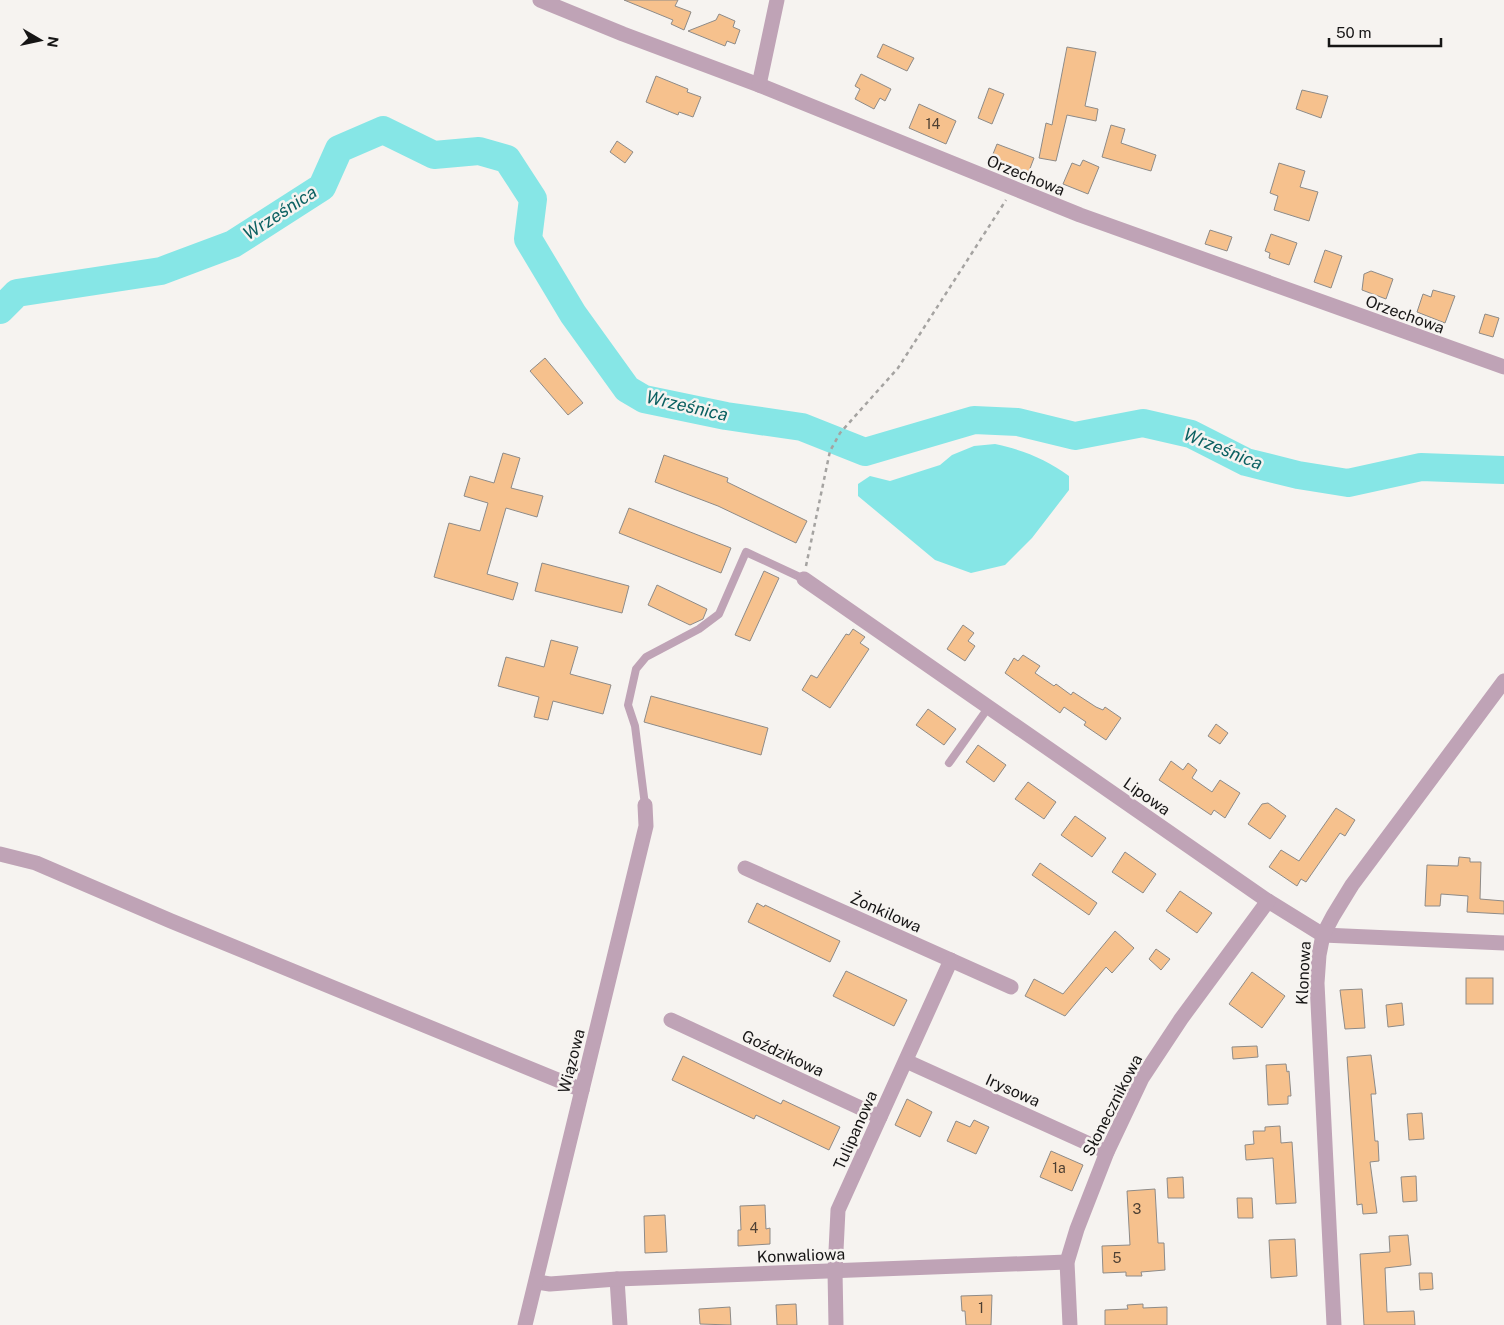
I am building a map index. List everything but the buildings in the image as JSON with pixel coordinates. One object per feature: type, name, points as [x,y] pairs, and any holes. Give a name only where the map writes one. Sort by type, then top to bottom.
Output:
[{"type":"street","name":"Orzechowa","points":[[540,0],[623,34],[759,84],[1080,215],[1504,367]]},
{"type":"street","points":[[759,84],[777,0]]},
{"type":"street","name":"Lipowa","points":[[804,580],[1268,902],[1323,935],[1504,943]]},
{"type":"street","name":"Klonowa","points":[[1334,1325],[1317,983],[1323,935],[1352,885],[1504,681]]},
{"type":"street","name":"Wiązowa","points":[[525,1325],[537,1282],[646,826],[646,805]]},
{"type":"street","points":[[0,854],[36,863],[171,921],[582,1090]]},
{"type":"street","name":"Żonkilowa","points":[[746,868],[1011,987]]},
{"type":"street","name":"Słonecznikowa","points":[[1070,1325],[1067,1262],[1077,1229],[1107,1152],[1142,1078],[1181,1019],[1268,902]]},
{"type":"street","name":"Tulipanowa","points":[[836,1325],[835,1271],[838,1210],[951,960]]},
{"type":"street","name":"Goździkowa","points":[[671,1020],[880,1117]]},
{"type":"street","name":"Irysowa","points":[[906,1061],[1107,1152]]},
{"type":"street","name":"Konwaliowa","points":[[537,1282],[550,1284],[617,1279],[1067,1262]]},
{"type":"street","points":[[617,1279],[620,1325]]},
{"type":"lane","points":[[646,805],[635,726],[628,705],[636,670],[646,657],[699,629],[718,614],[746,552],[804,580]]},
{"type":"lane","points":[[949,763],[988,708]]},
{"type":"path","points":[[804,580],[830,451],[840,433],[898,368],[1014,189]]},
{"type":"water","points":[[995,444],[1034,456],[1069,476],[1069,490],[1032,538],[1005,565],[971,573],[935,560],[858,496],[858,484],[870,476],[890,481],[940,465],[952,455],[974,446]]},
{"type":"waterway","name":"Wrześnica","points":[[0,310],[17,293],[161,271],[233,244],[322,187],[339,149],[383,130],[434,155],[479,151],[507,159],[533,199],[528,239],[573,314],[627,389],[644,399],[726,416],[802,427],[865,452],[974,420],[1018,422],[1075,436],[1143,423],[1191,434],[1246,462],[1298,475],[1348,483],[1421,467],[1504,470]]}]
